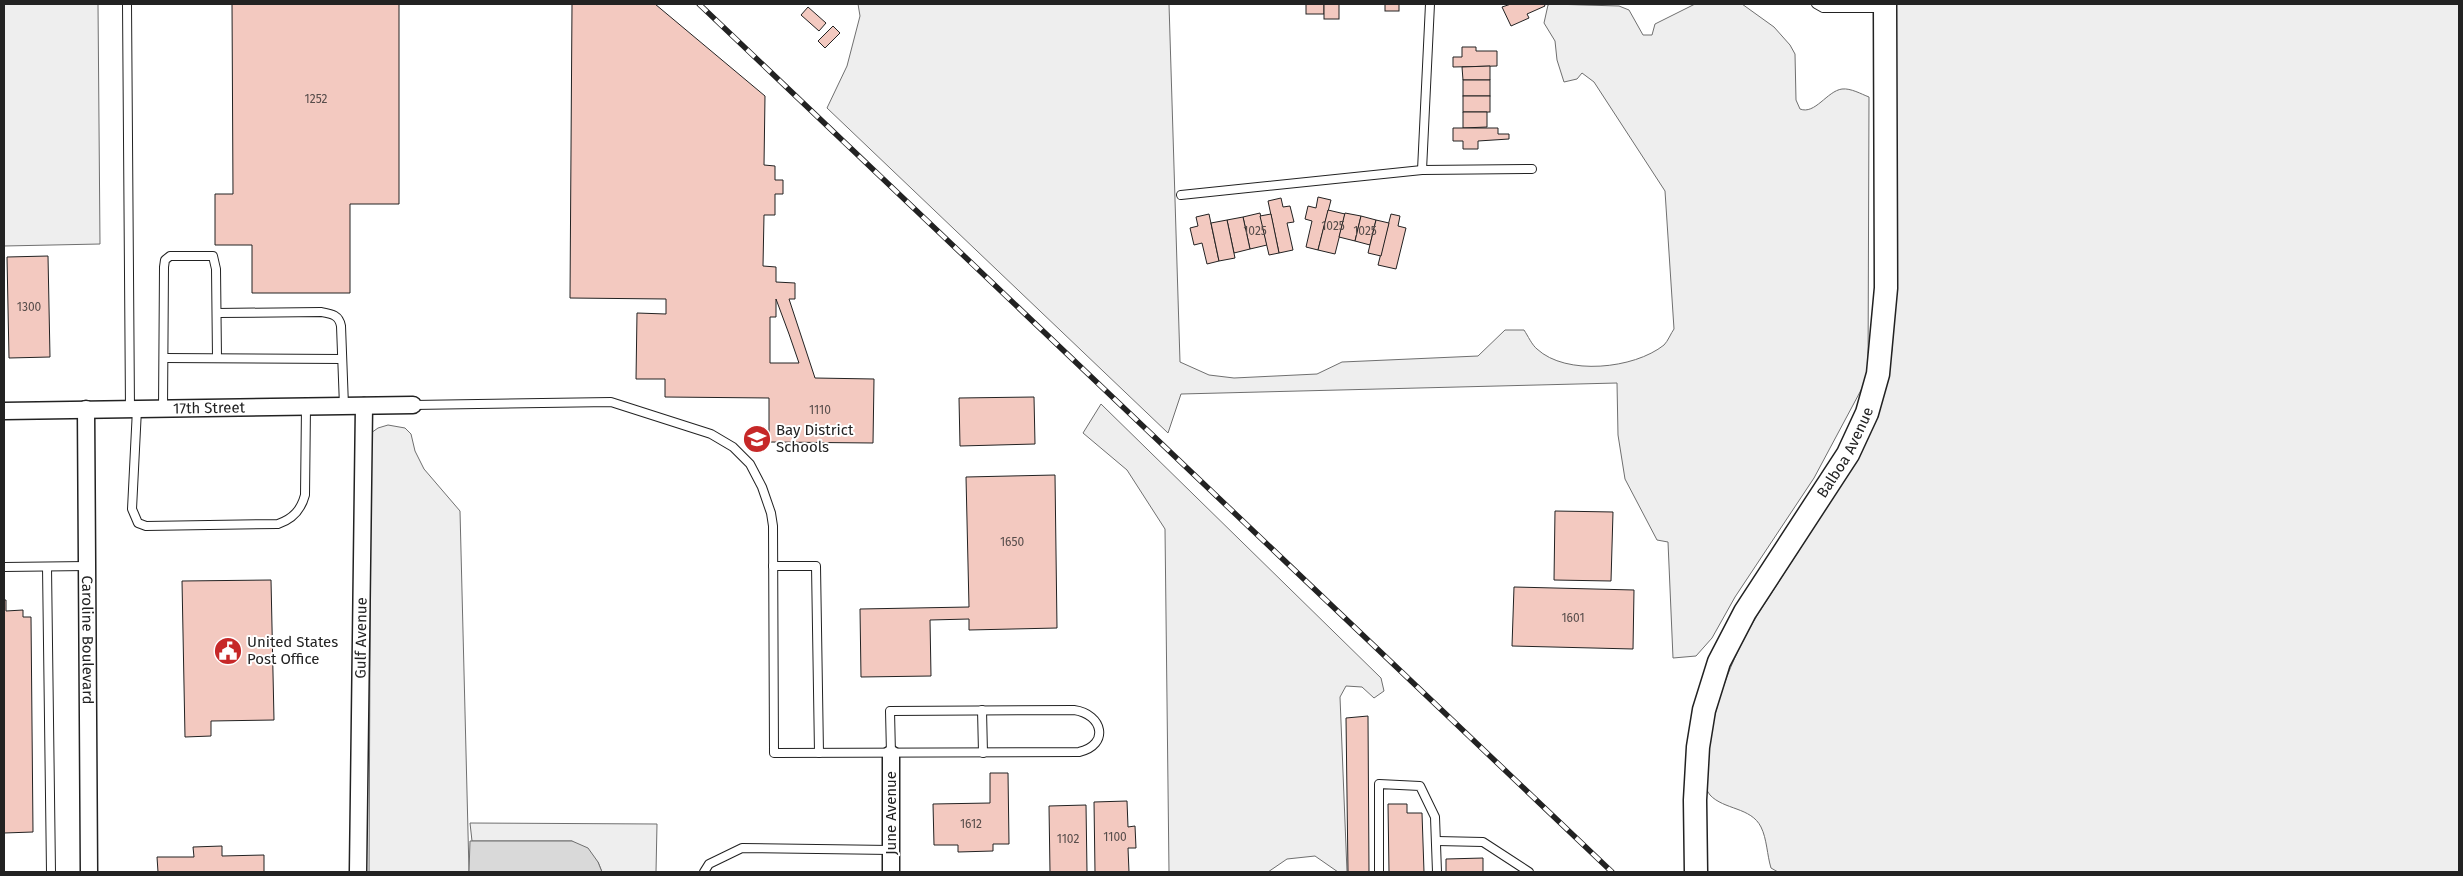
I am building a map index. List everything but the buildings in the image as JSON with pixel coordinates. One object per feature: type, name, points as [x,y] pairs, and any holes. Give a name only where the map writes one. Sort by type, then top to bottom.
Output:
[{"type":"street","name":"Balboa Avenue","points":[[1696,872],[1695,800],[1698,747],[1704,710],[1719,662],[1745,612],[1848,454],[1867,413],[1878,374],[1886,288],[1885,6]]},
{"type":"street","name":"17th Street","points":[[4,411],[414,405]]},
{"type":"street","name":"Gulf Avenue","points":[[358,872],[364,406]]},
{"type":"street","name":"Caroline Boulevard","points":[[86,410],[89,872]]},
{"type":"street","name":"June Avenue","points":[[891,754],[891,872]]},
{"type":"lane","points":[[127,4],[134,409],[132,509],[138,523],[146,526],[278,524],[295,515],[302,508],[305,495],[306,406]]},
{"type":"lane","points":[[1422,170],[1430,4]]},
{"type":"lane","points":[[1816,4],[1823,8],[1885,6]]},
{"type":"lane","points":[[1182,195],[1422,170],[1532,169]]},
{"type":"lane","points":[[162,408],[165,260],[177,255],[212,256],[216,269],[217,358]]},
{"type":"lane","points":[[217,312],[321,312],[333,314],[340,320],[342,326],[344,406]]},
{"type":"lane","points":[[164,358],[342,359]]},
{"type":"lane","points":[[414,405],[610,402],[711,434],[726,442],[742,456],[762,487],[773,526],[774,753],[891,754],[1082,752],[1094,745],[1100,732],[1094,719],[1083,711],[890,711],[891,754]]},
{"type":"lane","points":[[4,567],[87,566]]},
{"type":"lane","points":[[773,566],[816,566],[819,753]]},
{"type":"lane","points":[[47,567],[51,872]]},
{"type":"lane","points":[[982,710],[982,753]]},
{"type":"lane","points":[[1380,872],[1378,784],[1420,786],[1435,817],[1437,872]]},
{"type":"lane","points":[[1437,841],[1483,842],[1529,872]]},
{"type":"lane","points":[[704,872],[709,864],[742,848],[891,850]]},
{"type":"shaded area","points":[[4,4],[98,4],[100,244],[4,246]]},
{"type":"shaded area","points":[[858,4],[1169,4],[1180,362],[1209,375],[1234,378],[1317,374],[1342,362],[1478,356],[1505,330],[1524,330],[1535,347],[1550,358],[1582,366],[1618,364],[1636,360],[1664,345],[1674,329],[1665,191],[1594,82],[1582,73],[1577,79],[1564,82],[1557,60],[1555,41],[1544,23],[1548,5],[1619,6],[1629,10],[1643,35],[1652,35],[1655,24],[1695,4],[1742,4],[1774,27],[1790,45],[1795,54],[1796,100],[1800,109],[1811,109],[1831,94],[1842,89],[1852,90],[1869,97],[1868,377],[1814,478],[1735,597],[1712,638],[1696,656],[1673,658],[1668,542],[1657,540],[1625,479],[1618,435],[1617,383],[1181,394],[1168,433],[827,108],[847,66],[860,16]]},
{"type":"shaded area","points":[[1896,4],[2459,4],[2459,872],[1778,872],[1771,868],[1765,837],[1757,820],[1744,812],[1722,804],[1708,792],[1706,776],[1709,745],[1718,705],[1731,667],[1758,614],[1856,462],[1874,424],[1884,392],[1892,350],[1895,298]]},
{"type":"shaded area","points":[[1101,404],[1381,678],[1384,691],[1374,698],[1362,687],[1346,686],[1340,697],[1347,872],[1338,872],[1315,856],[1287,859],[1268,872],[1169,872],[1165,529],[1127,470],[1083,433]]},
{"type":"shaded area","points":[[388,425],[405,428],[411,434],[415,451],[424,469],[460,511],[469,872],[369,872],[371,433],[378,428]]},
{"type":"shaded area","points":[[470,823],[657,824],[656,872],[602,872],[598,862],[572,841],[472,841]]},
{"type":"shaded area","points":[[470,841],[572,841],[588,848],[598,862],[602,872],[469,872]]},
{"type":"railway","points":[[699,4],[1612,872]]},
{"type":"place","name":"Bay District Schools","points":[[757,439]]},
{"type":"place","name":"United States Post Office","points":[[228,651]]}]
